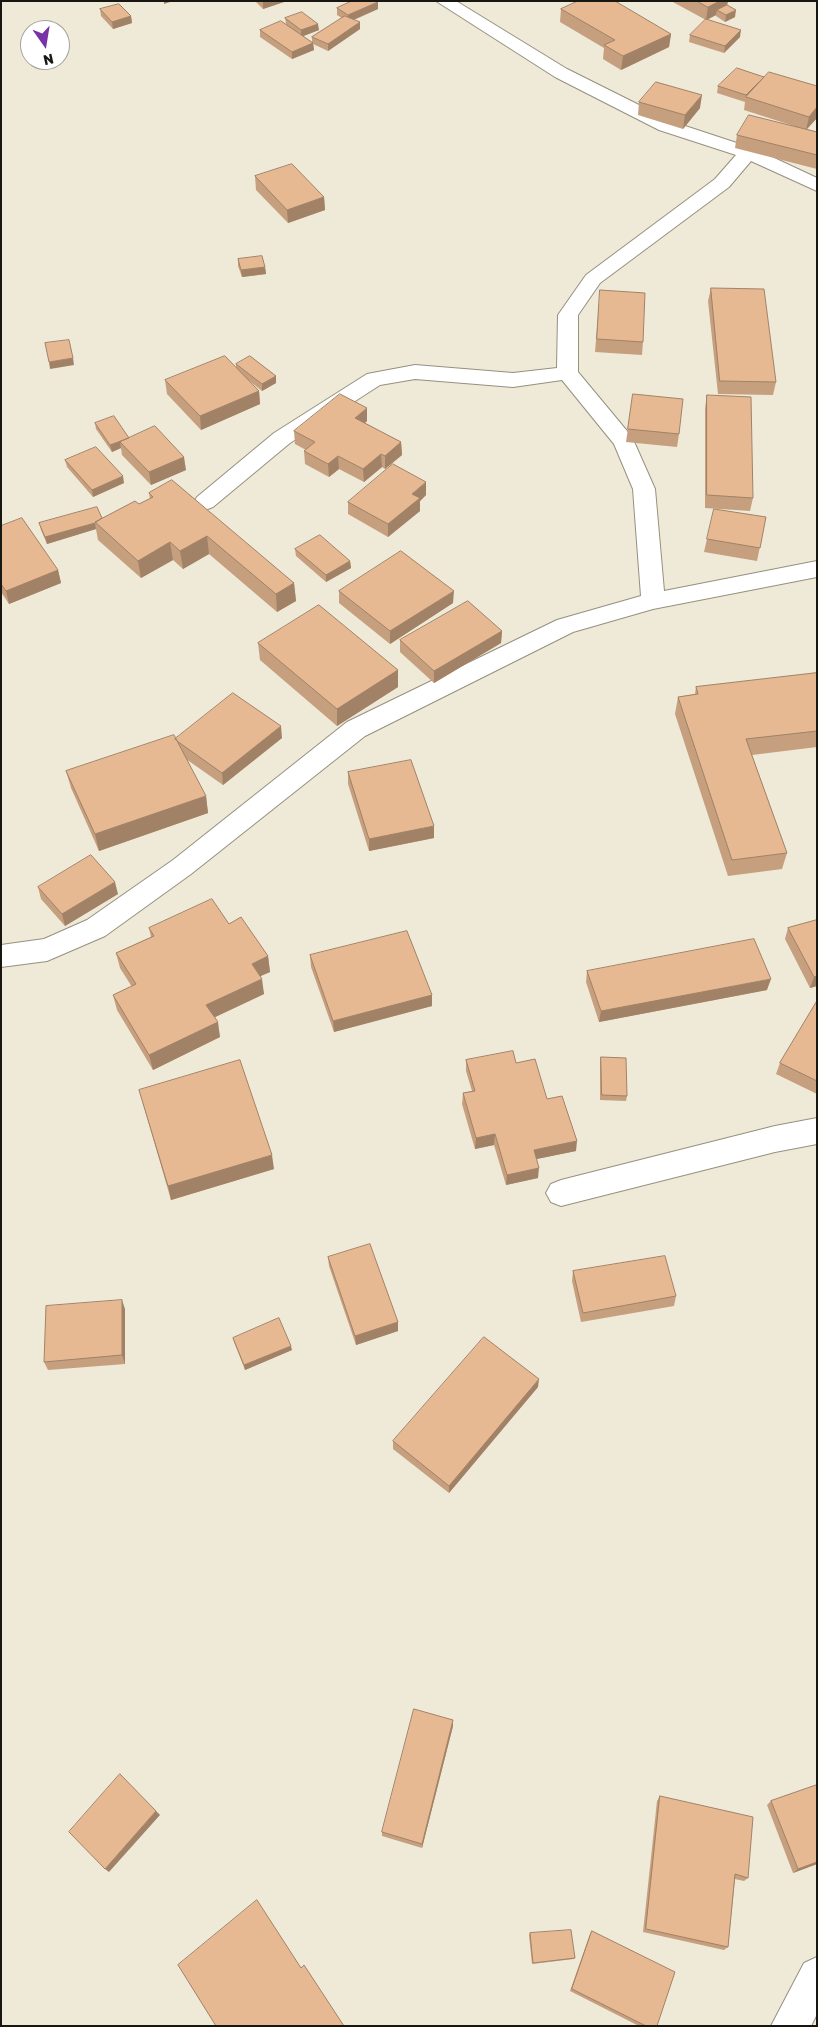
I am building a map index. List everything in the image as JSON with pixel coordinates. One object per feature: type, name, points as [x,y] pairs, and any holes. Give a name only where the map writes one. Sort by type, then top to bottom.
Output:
[{"type":"street","points":[[444,1],[561,73],[666,126],[748,153],[815,183]]},
{"type":"street","points":[[652,601],[644,489],[624,442],[567,373],[568,315],[593,279],[722,183],[748,153]]},
{"type":"street","points":[[205,502],[282,438],[374,378],[415,372],[513,380],[567,373]]},
{"type":"street","points":[[1,956],[47,950],[96,928],[182,867],[356,729],[566,626],[652,601],[817,569]]},
{"type":"street","points":[[561,1193],[775,1139],[817,1132]]},
{"type":"street","points":[[790,2026],[817,1976]]},
{"type":"building","points":[[352,1],[378,2],[348,15],[337,8]]},
{"type":"building","points":[[578,1],[615,1],[671,34],[623,56],[604,45],[615,40],[561,9]]},
{"type":"building","points":[[697,1],[720,1],[708,7]]},
{"type":"building","points":[[119,4],[131,16],[112,22],[100,9]]},
{"type":"building","points":[[727,5],[736,10],[726,15],[717,10]]},
{"type":"building","points":[[302,12],[318,24],[301,30],[285,18]]},
{"type":"building","points":[[345,16],[360,22],[328,44],[312,37]]},
{"type":"building","points":[[706,19],[741,30],[725,46],[690,35]]},
{"type":"building","points":[[281,21],[313,43],[292,52],[260,30]]},
{"type":"building","points":[[737,68],[764,77],[746,95],[718,86]]},
{"type":"building","points":[[769,72],[817,86],[817,107],[809,117],[746,97]]},
{"type":"building","points":[[656,82],[702,95],[685,115],[639,102]]},
{"type":"building","points":[[749,115],[817,132],[817,155],[737,135]]},
{"type":"building","points":[[292,164],[324,197],[287,210],[255,176]]},
{"type":"building","points":[[262,256],[265,267],[241,270],[238,259]]},
{"type":"building","points":[[711,288],[764,289],[776,382],[720,381]]},
{"type":"building","points":[[600,290],[645,293],[643,342],[597,339]]},
{"type":"building","points":[[69,340],[73,358],[49,362],[45,343]]},
{"type":"building","points":[[225,356],[259,391],[200,416],[165,380]]},
{"type":"building","points":[[250,356],[276,376],[262,384],[236,364]]},
{"type":"building","points":[[340,394],[367,408],[355,418],[401,442],[385,456],[381,454],[363,469],[338,456],[328,464],[304,451],[315,442],[294,431]]},
{"type":"building","points":[[633,394],[683,399],[679,434],[628,429]]},
{"type":"building","points":[[707,395],[751,397],[753,498],[707,495]]},
{"type":"building","points":[[114,416],[129,438],[110,445],[95,423]]},
{"type":"building","points":[[155,426],[184,457],[149,472],[120,442]]},
{"type":"building","points":[[96,447],[123,476],[92,490],[65,460]]},
{"type":"building","points":[[393,464],[426,482],[412,494],[420,498],[388,524],[348,502]]},
{"type":"building","points":[[172,480],[294,583],[276,594],[207,536],[180,551],[170,542],[138,561],[95,522],[135,501],[139,504],[153,497],[149,493]]},
{"type":"building","points":[[97,507],[102,518],[95,523],[45,537],[39,523]]},
{"type":"building","points":[[714,509],[766,517],[760,548],[707,539]]},
{"type":"building","points":[[22,518],[58,570],[6,591],[1,584],[1,526]]},
{"type":"building","points":[[320,535],[350,561],[326,575],[295,549]]},
{"type":"building","points":[[401,551],[454,591],[390,631],[339,591]]},
{"type":"building","points":[[468,601],[502,631],[434,671],[400,640]]},
{"type":"building","points":[[319,605],[398,670],[337,709],[258,643]]},
{"type":"building","points":[[817,673],[817,731],[746,739],[787,853],[732,860],[678,697],[698,694],[696,687]]},
{"type":"building","points":[[233,693],[281,726],[222,773],[175,739]]},
{"type":"building","points":[[174,735],[206,796],[95,834],[66,771]]},
{"type":"building","points":[[411,760],[434,826],[369,839],[348,772]]},
{"type":"building","points":[[91,855],[115,882],[62,914],[38,887]]},
{"type":"building","points":[[212,899],[229,924],[241,917],[268,956],[252,964],[262,979],[206,1005],[218,1022],[149,1055],[113,995],[136,984],[116,953],[154,936],[149,928]]},
{"type":"building","points":[[817,920],[817,976],[814,977],[788,928]]},
{"type":"building","points":[[407,931],[432,995],[333,1021],[310,955]]},
{"type":"building","points":[[754,939],[771,979],[601,1011],[587,971]]},
{"type":"building","points":[[817,1001],[817,1081],[780,1063]]},
{"type":"building","points":[[513,1051],[516,1063],[535,1059],[547,1099],[562,1096],[577,1141],[534,1150],[539,1168],[507,1175],[495,1134],[476,1138],[463,1093],[475,1091],[466,1060]]},
{"type":"building","points":[[601,1057],[626,1058],[627,1096],[602,1095]]},
{"type":"building","points":[[240,1060],[272,1155],[168,1186],[139,1090]]},
{"type":"building","points":[[370,1244],[398,1322],[355,1336],[328,1257]]},
{"type":"building","points":[[665,1256],[676,1296],[583,1313],[573,1271]]},
{"type":"building","points":[[122,1300],[122,1355],[44,1362],[46,1306]]},
{"type":"building","points":[[279,1318],[291,1346],[244,1365],[233,1338]]},
{"type":"building","points":[[484,1337],[539,1379],[449,1486],[393,1441]]},
{"type":"building","points":[[414,1709],[453,1720],[422,1844],[382,1832]]},
{"type":"building","points":[[120,1774],[156,1811],[105,1869],[69,1832]]},
{"type":"building","points":[[817,1785],[817,1862],[798,1869],[771,1801]]},
{"type":"building","points":[[660,1796],[753,1817],[748,1878],[735,1874],[728,1947],[646,1929]]},
{"type":"building","points":[[257,1900],[301,1968],[304,1965],[344,2026],[216,2026],[178,1965]]},
{"type":"building","points":[[571,1930],[575,1958],[533,1963],[530,1933]]},
{"type":"building","points":[[592,1931],[675,1972],[657,2026],[646,2026],[572,1989]]}]
